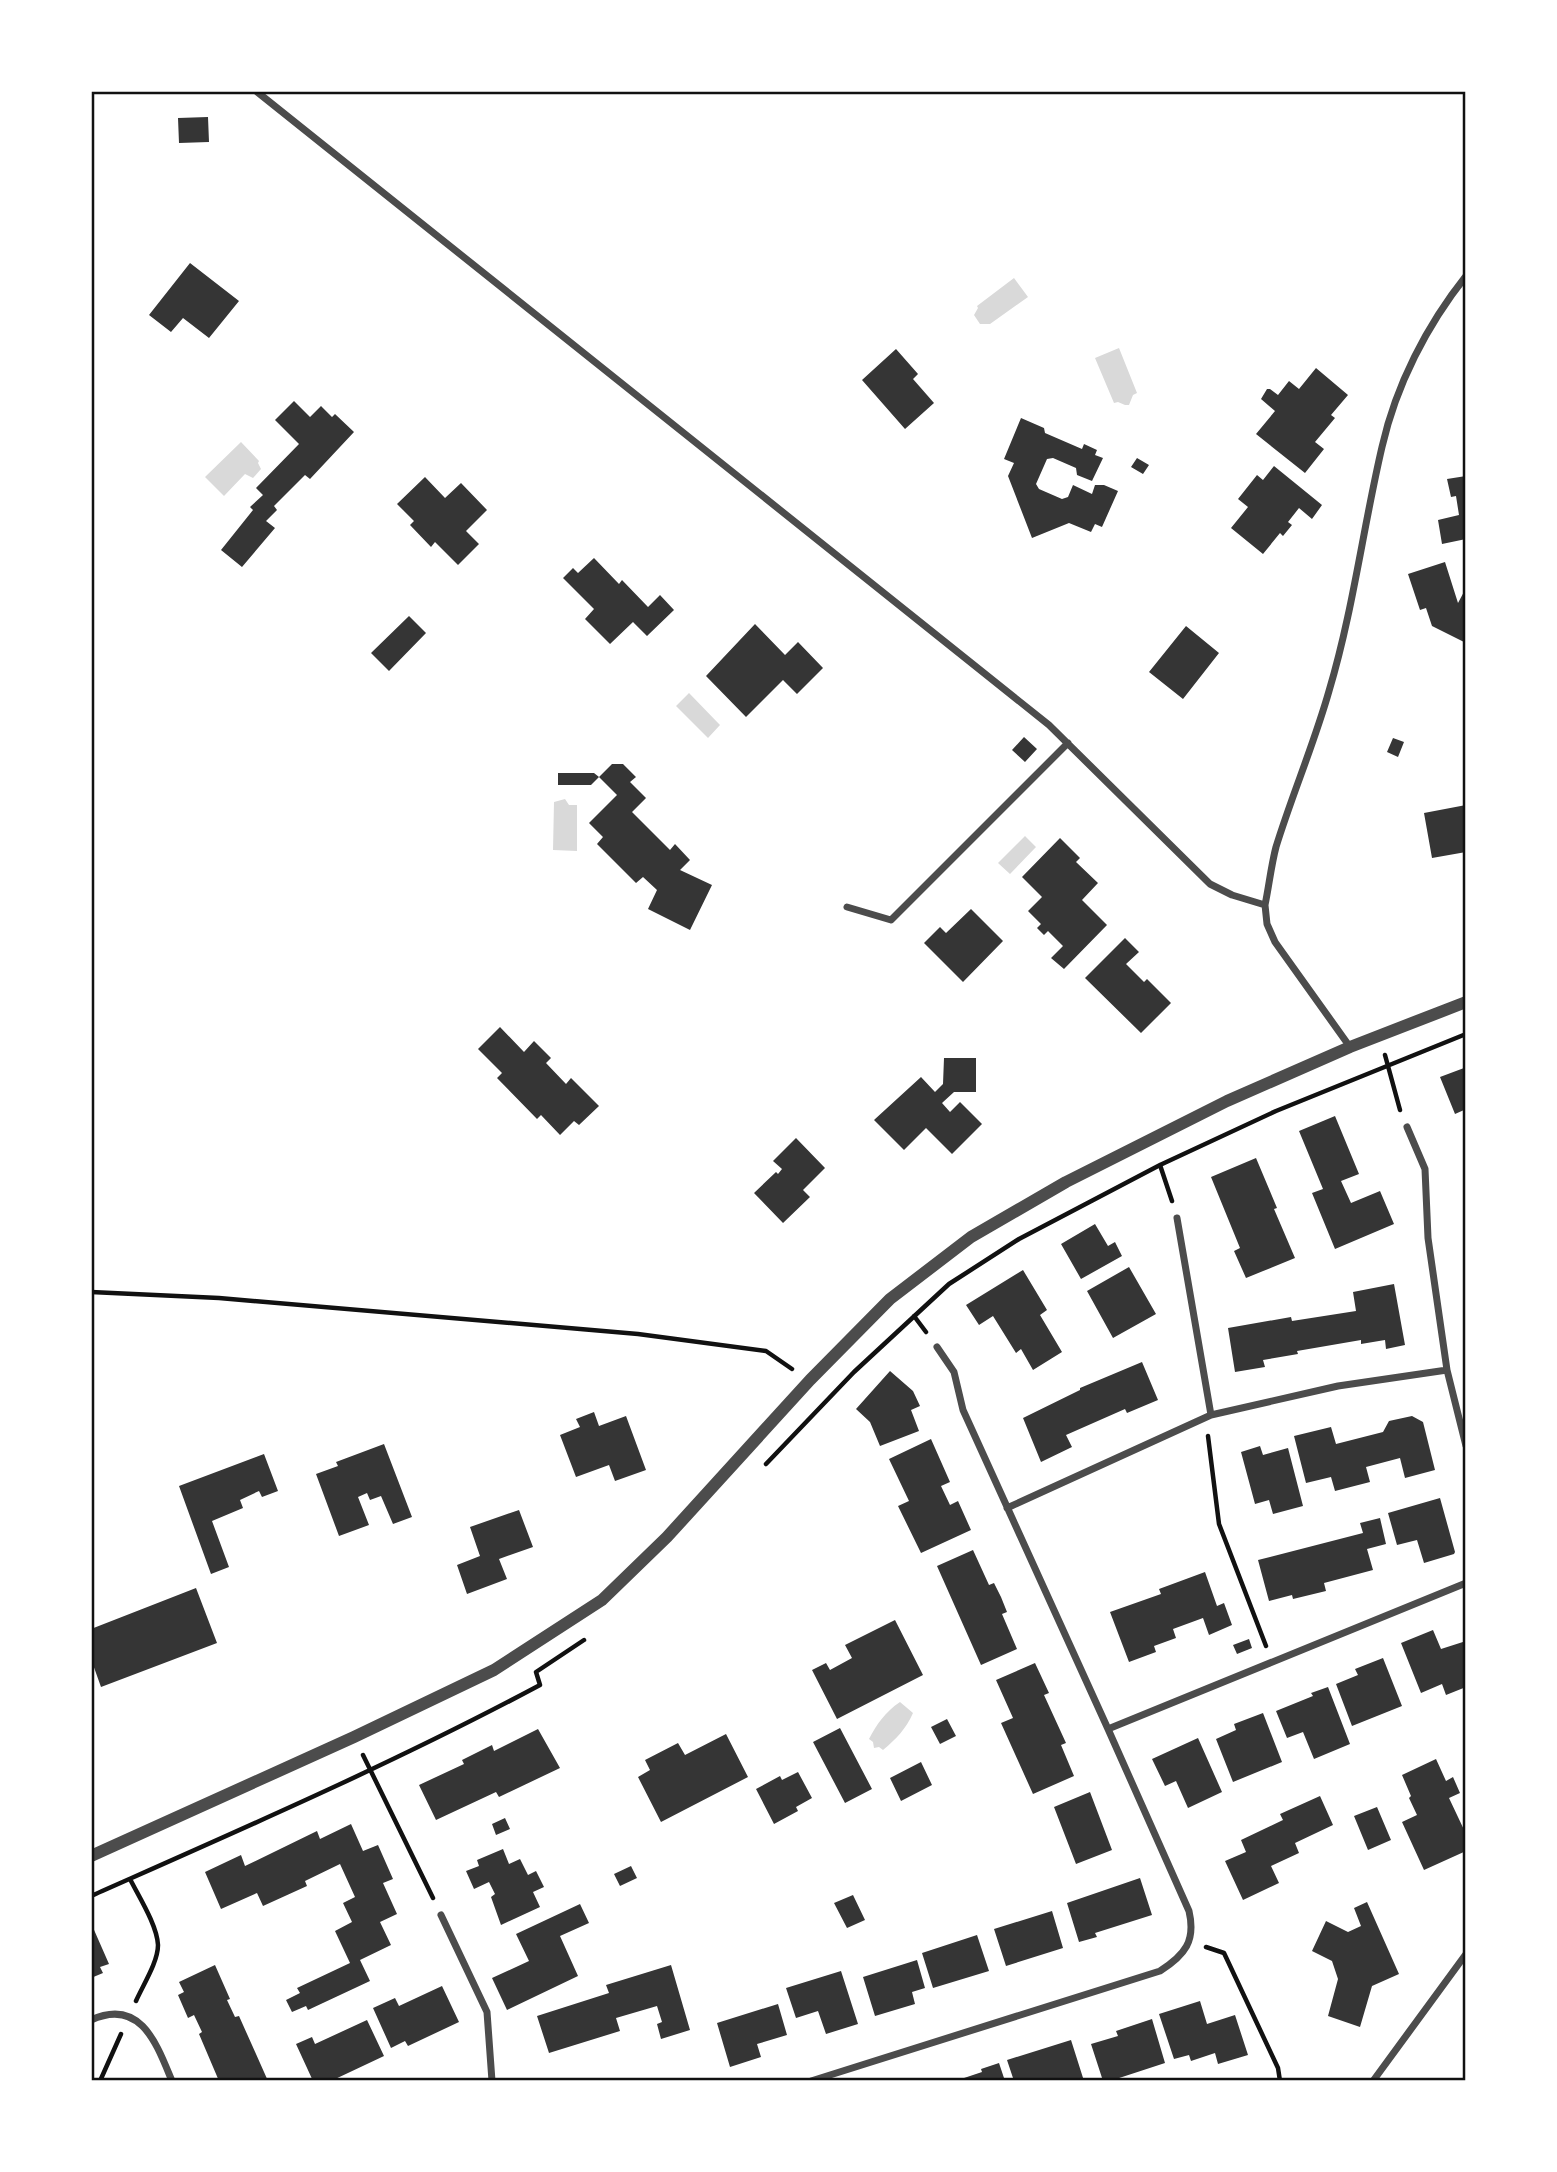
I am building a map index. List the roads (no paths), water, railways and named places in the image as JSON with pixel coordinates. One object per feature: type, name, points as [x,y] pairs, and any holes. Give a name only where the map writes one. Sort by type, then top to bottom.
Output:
[{"type":"street","points":[[256,91],[1049,724],[1210,884],[1232,895],[1265,905]]},
{"type":"street","points":[[1350,1047],[1275,942],[1267,923],[1265,905],[1275,850],[1329,692],[1353,603],[1382,445],[1404,380],[1432,326],[1466,276]]},
{"type":"street","points":[[847,908],[891,920],[1068,743]]},
{"type":"street","points":[[91,1856],[354,1737],[494,1670],[602,1600],[667,1537],[810,1380],[890,1299],[971,1237],[1066,1182],[1227,1101],[1350,1047],[1466,1002]]},
{"type":"street","points":[[1407,1127],[1425,1169],[1428,1238],[1447,1370],[1466,1446]]},
{"type":"street","points":[[1177,1218],[1211,1415]]},
{"type":"street","points":[[811,2081],[1160,1971],[1177,1960],[1189,1942],[1192,1926],[1189,1911],[963,1410],[954,1372],[937,1347]]},
{"type":"street","points":[[1007,1508],[1211,1415],[1338,1385],[1447,1370]]},
{"type":"street","points":[[1108,1729],[1466,1583]]},
{"type":"street","points":[[441,1914],[487,2012],[492,2081]]},
{"type":"street","points":[[1373,2081],[1466,1954]]},
{"type":"street","points":[[91,2020],[115,2014],[128,2017],[142,2025],[153,2036],[172,2081]]}]
